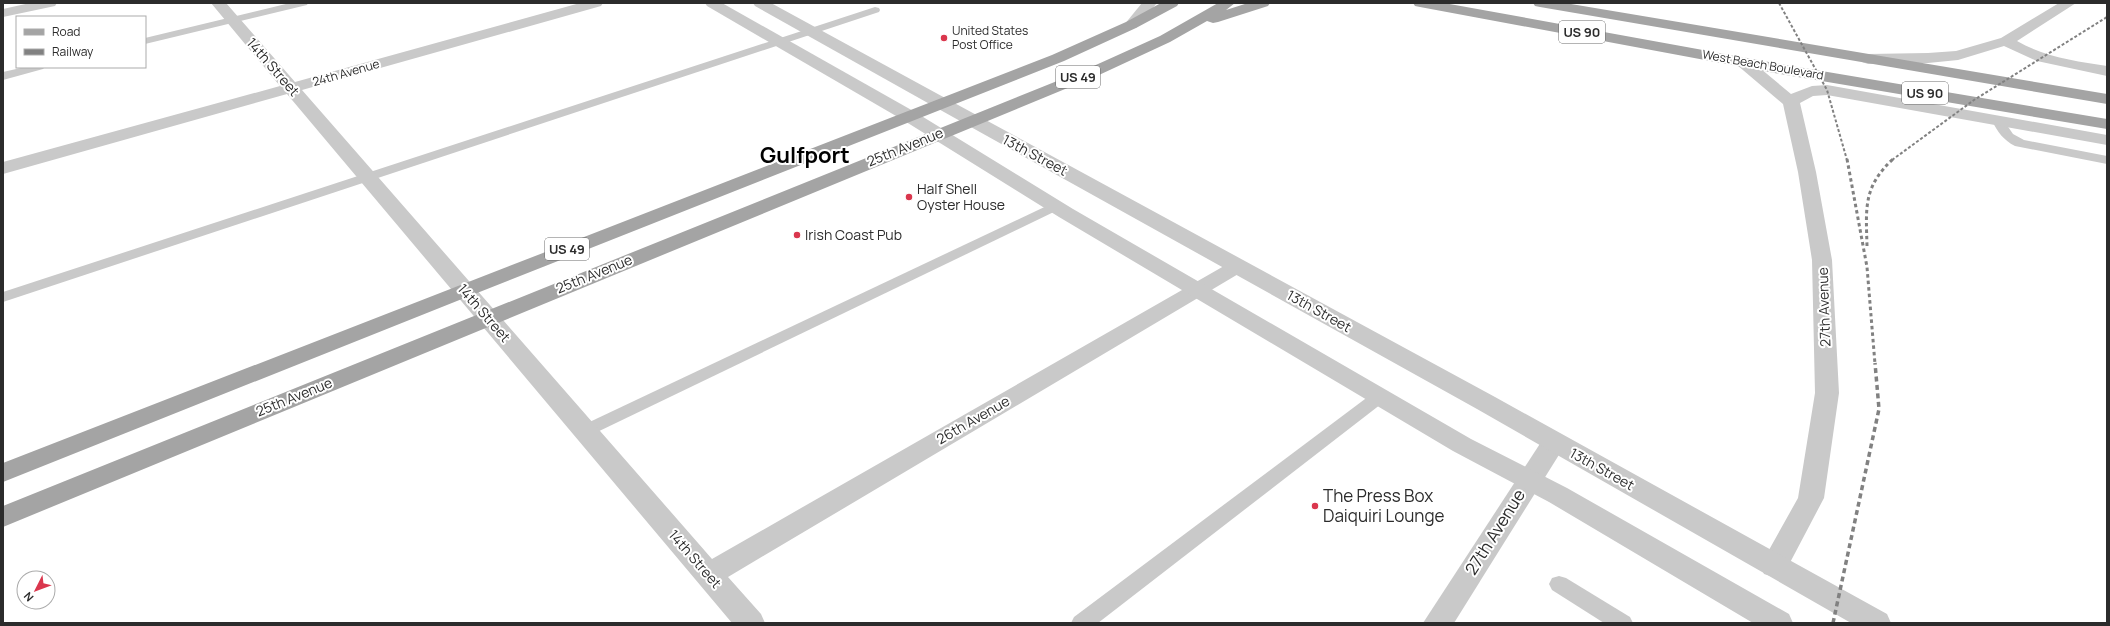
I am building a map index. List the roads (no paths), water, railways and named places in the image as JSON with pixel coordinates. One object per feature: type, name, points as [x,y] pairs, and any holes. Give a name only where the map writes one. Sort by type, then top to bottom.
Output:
[{"type":"main road","name":"US 49","points":[[1131,25],[1172,3]]},
{"type":"main road","name":"US 49","points":[[1183,29],[1228,3]]},
{"type":"main road","points":[[1183,29],[1263,3]]},
{"type":"main road","name":"West Beach Boulevard","points":[[1420,3],[1743,62],[2107,124]]},
{"type":"main road","name":"West Beach Boulevard","points":[[1540,3],[2107,99]]},
{"type":"main road","name":"25th Avenue","points":[[3,473],[464,290],[1058,58],[1131,25]]},
{"type":"main road","name":"25th Avenue","points":[[3,517],[488,317],[1143,50],[1183,29]]},
{"type":"street","points":[[3,13],[34,5],[50,3]]},
{"type":"street","name":"14th Street","points":[[218,3],[750,623]]},
{"type":"street","name":"24th Avenue","points":[[3,168],[596,3]]},
{"type":"street","points":[[712,3],[909,116],[1055,206],[1379,397],[1462,445],[1528,480],[1770,621]]},
{"type":"street","name":"13th Street","points":[[760,3],[971,121],[1238,266],[1876,623]]},
{"type":"street","points":[[1131,25],[1150,3]]},
{"type":"street","points":[[1868,58],[1928,58],[1958,55],[1980,47],[2006,41],[2069,3]]},
{"type":"street","points":[[2006,41],[2024,52],[2041,59],[2107,71]]},
{"type":"street","points":[[1743,62],[1791,102],[1800,94],[1812,90],[1827,90],[2107,140]]},
{"type":"street","name":"27th Avenue","points":[[1774,566],[1811,498],[1827,393],[1822,260],[1807,172],[1791,102]]},
{"type":"street","name":"26th Avenue","points":[[709,575],[1196,289],[1238,266]]},
{"type":"street","name":"27th Avenue","points":[[1438,623],[1528,480],[1554,442]]},
{"type":"lane","points":[[146,41],[303,3]]},
{"type":"lane","points":[[3,297],[875,10]]},
{"type":"lane","points":[[3,76],[35,68]]},
{"type":"lane","points":[[1998,121],[2006,136],[2025,145],[2107,160]]},
{"type":"lane","points":[[585,431],[1055,206]]},
{"type":"lane","points":[[1082,623],[1379,397]]},
{"type":"lane","points":[[1559,584],[1622,623]]},
{"type":"railway","points":[[1779,3],[1827,90],[1847,160]]},
{"type":"railway","points":[[1892,160],[1974,100],[2107,17]]},
{"type":"railway","points":[[1847,159],[1867,267],[1875,364]]},
{"type":"railway","points":[[1867,246],[1866,220],[1868,199],[1876,179],[1892,160]]},
{"type":"railway","points":[[1833,623],[1879,409],[1875,363]]},
{"type":"place","name":"United States Post Office","points":[[944,38]]},
{"type":"place","name":"Half Shell Oyster House","points":[[909,197]]},
{"type":"place","name":"Irish Coast Pub","points":[[797,235]]},
{"type":"place","name":"The Press Box Daiquiri Lounge","points":[[1315,506]]},
{"type":"district","name":"Gulfport","points":[[805,155]]}]
